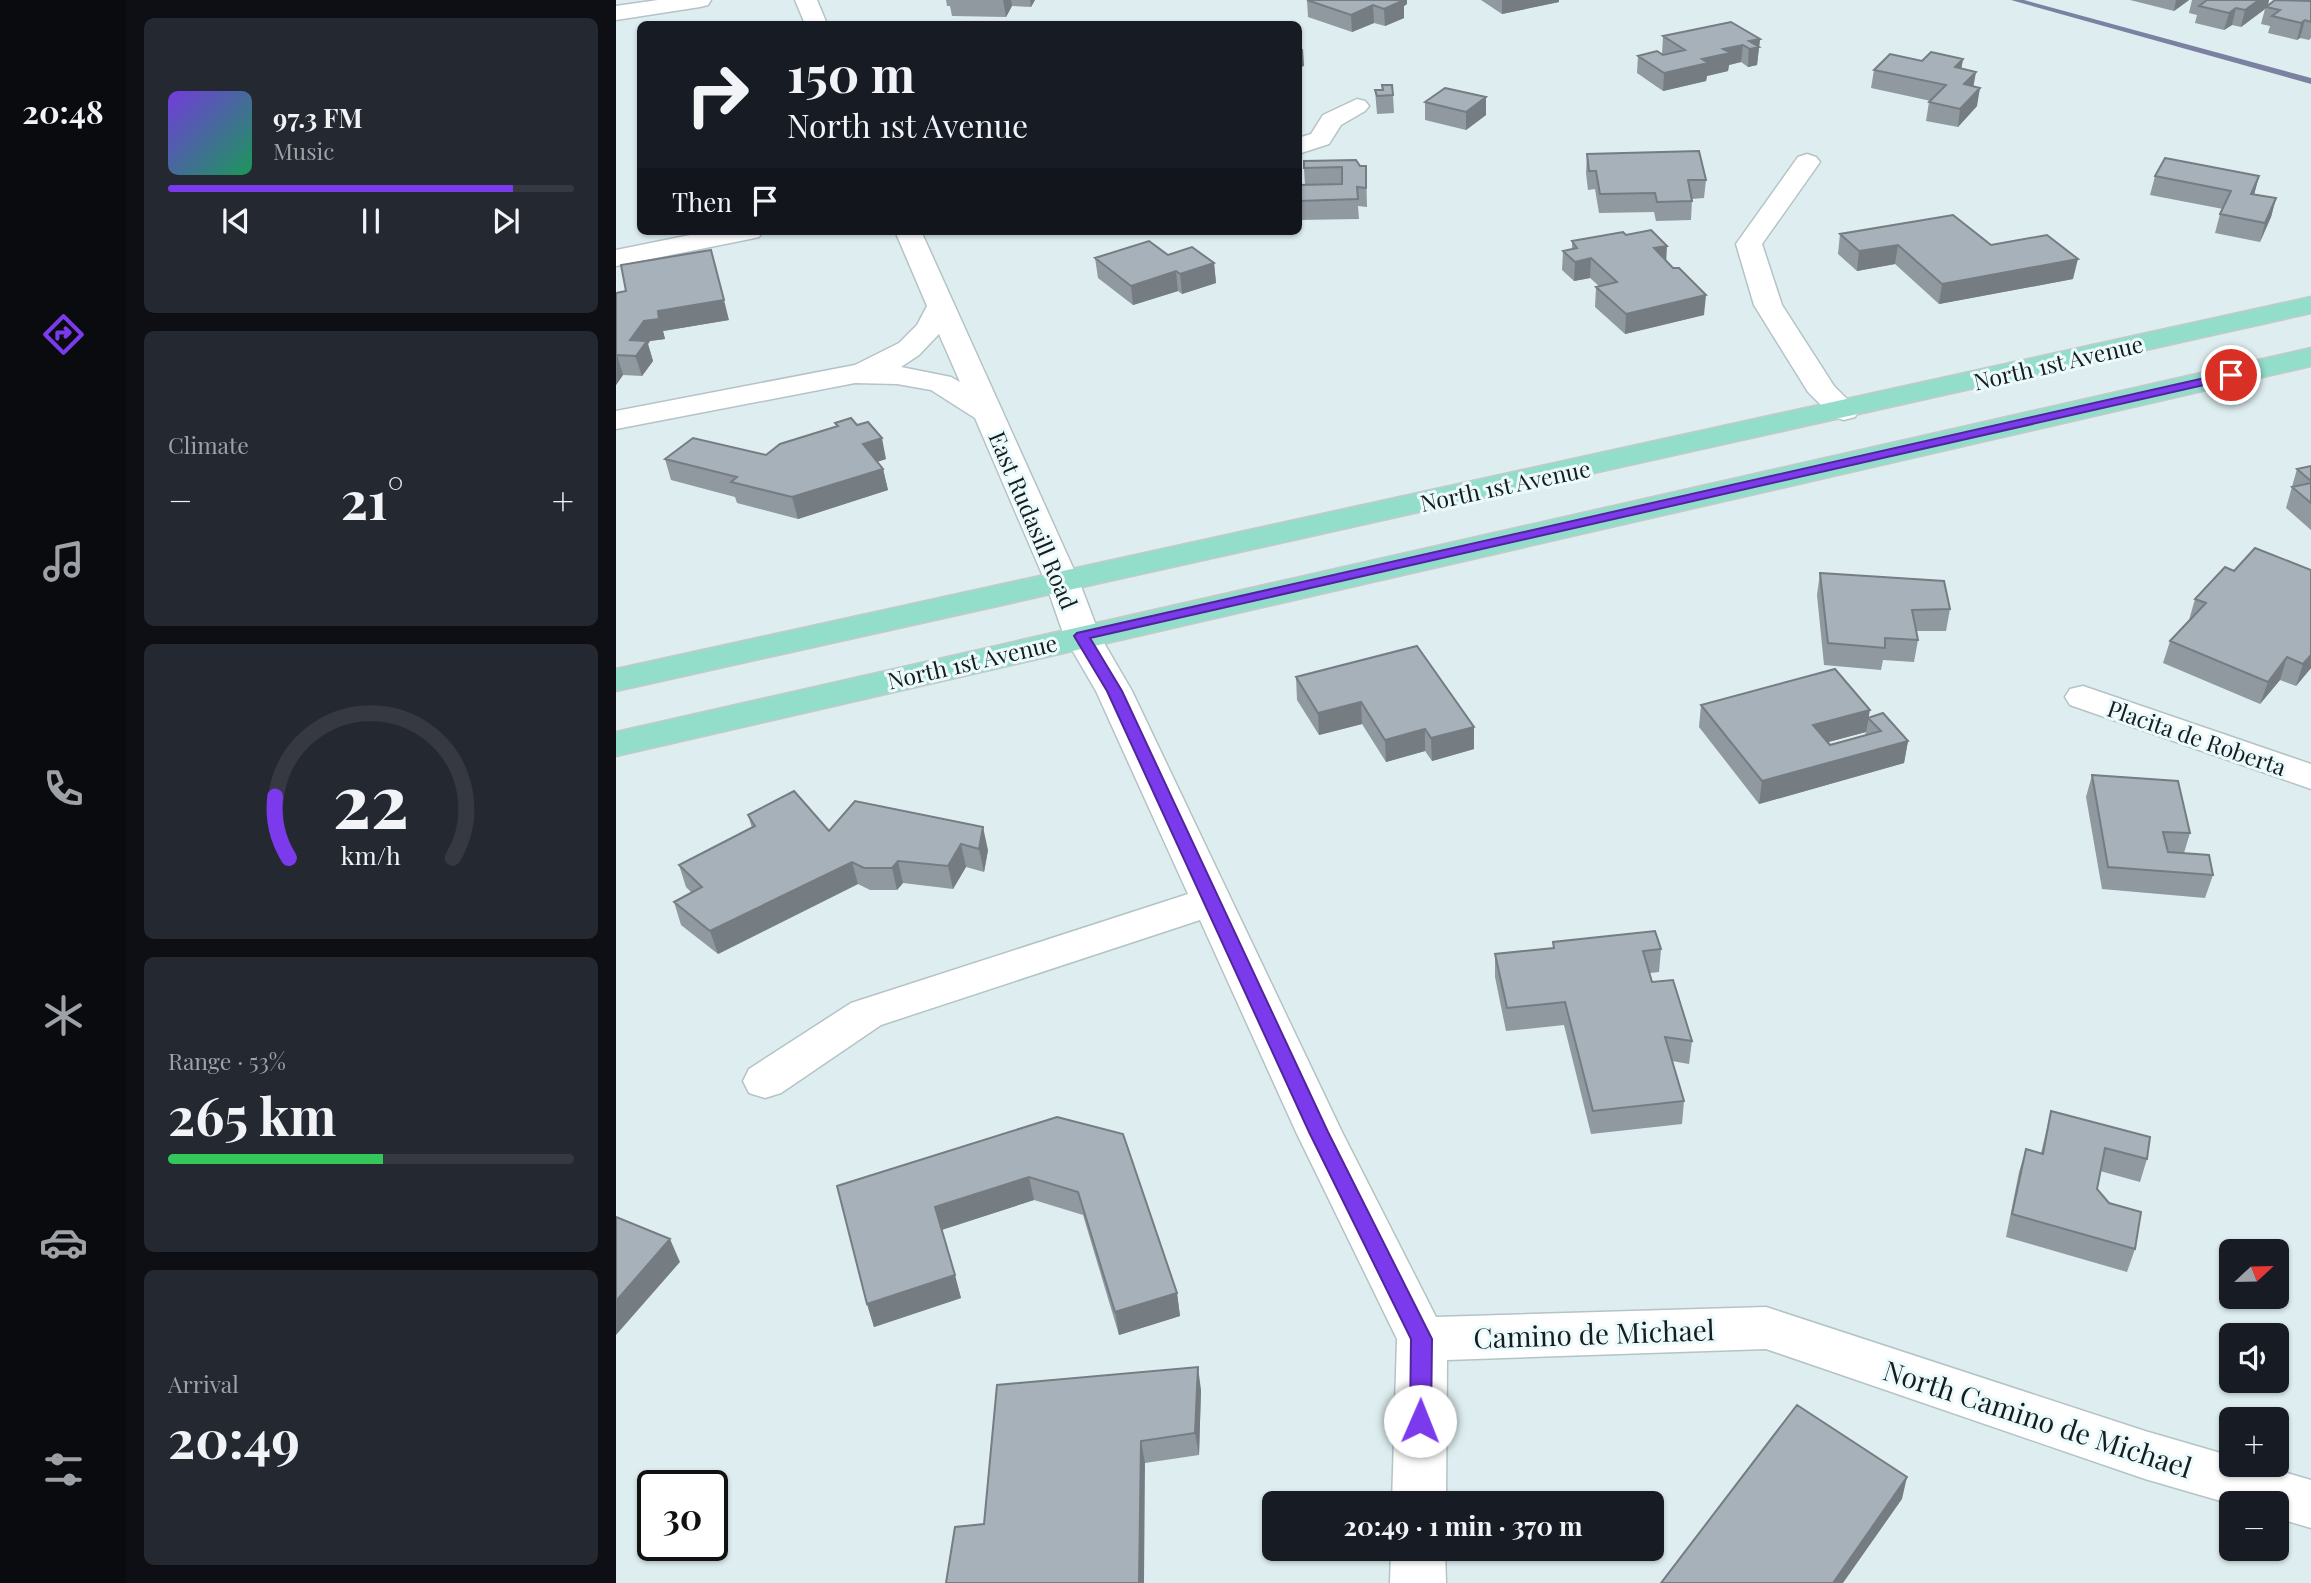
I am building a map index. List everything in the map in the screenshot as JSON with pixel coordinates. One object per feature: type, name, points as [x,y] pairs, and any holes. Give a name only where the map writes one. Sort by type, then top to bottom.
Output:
[{"type":"main road","name":"North 1st Avenue","points":[[616,680],[1844,411],[2311,305]]},
{"type":"main road","name":"North 1st Avenue","points":[[616,744],[2311,357]]},
{"type":"street","points":[[616,13],[701,0]]},
{"type":"street","points":[[806,0],[815,21]]},
{"type":"street","points":[[1302,146],[1320,139],[1332,120],[1357,106]]},
{"type":"street","points":[[1807,162],[1749,244],[1768,305],[1824,392],[1844,411]]},
{"type":"street","points":[[616,258],[730,235]]},
{"type":"street","name":"East Rudasill Road","points":[[910,235],[1062,581],[1082,636],[1114,691],[1319,1132],[1422,1339],[1419,1491]]},
{"type":"street","points":[[616,420],[855,374],[890,363],[933,327],[941,306]]},
{"type":"street","points":[[855,374],[897,375],[940,383],[988,412]]},
{"type":"street","name":"Placita de Roberta","points":[[2083,697],[2311,777]]},
{"type":"street","points":[[765,1081],[866,1014],[1213,901]]},
{"type":"street","name":"Camino de Michael","points":[[1422,1339],[1766,1328]]},
{"type":"street","name":"North Camino de Michael","points":[[1766,1328],[2145,1455],[2311,1504]]},
{"type":"street","points":[[1418,1561],[1418,1583]]},
{"type":"building","points":[[1307,0],[1404,0],[1384,9],[1373,5],[1351,15]]},
{"type":"building","points":[[2207,0],[2259,0],[2245,10],[2236,8],[2229,13],[2199,6]]},
{"type":"building","points":[[2275,0],[2311,1],[2311,22],[2305,20],[2301,23],[2272,16],[2280,10],[2266,7]]},
{"type":"building","points":[[1731,22],[1760,39],[1749,41],[1759,47],[1750,49],[1743,45],[1723,49],[1730,53],[1702,59],[1708,63],[1664,73],[1638,56],[1657,51],[1663,55],[1685,50],[1663,36]]},
{"type":"building","points":[[1931,52],[1963,59],[1955,67],[1976,72],[1964,84],[1980,88],[1960,109],[1929,102],[1946,85],[1874,70],[1890,54],[1922,61]]},
{"type":"building","points":[[1382,85],[1392,85],[1393,95],[1377,96],[1375,90],[1383,90]]},
{"type":"building","points":[[1445,88],[1486,97],[1466,112],[1425,102]]},
{"type":"building","points":[[1699,151],[1706,180],[1688,180],[1692,201],[1657,202],[1655,193],[1600,194],[1596,171],[1589,171],[1587,154]]},
{"type":"building","points":[[2165,158],[2259,176],[2251,194],[2276,198],[2265,223],[2220,214],[2231,191],[2155,176]]},
{"type":"building","points":[[1356,160],[1360,166],[1366,166],[1366,188],[1357,187],[1358,199],[1302,201],[1302,185],[1342,184],[1342,167],[1304,168],[1304,161]]},
{"type":"building","points":[[1953,215],[1991,245],[2047,235],[2078,259],[1942,284],[1898,245],[1859,251],[1840,234]]},
{"type":"building","points":[[1651,230],[1667,246],[1654,248],[1706,295],[1626,314],[1596,287],[1617,282],[1591,258],[1575,262],[1563,251],[1577,248],[1572,241]]},
{"type":"building","points":[[1149,241],[1168,255],[1192,247],[1214,263],[1180,274],[1176,271],[1131,286],[1095,258]]},
{"type":"building","points":[[711,250],[724,300],[658,311],[659,319],[644,321],[630,340],[647,341],[636,356],[616,356],[616,293],[626,291],[621,265]]},
{"type":"building","points":[[851,418],[857,425],[868,422],[882,438],[863,444],[883,469],[792,497],[731,482],[737,477],[665,459],[693,438],[766,455],[780,444],[838,426],[835,423]]},
{"type":"building","points":[[2311,466],[2311,481],[2297,469]]},
{"type":"building","points":[[2311,483],[2311,503],[2292,487]]},
{"type":"building","points":[[2255,548],[2311,570],[2311,655],[2303,664],[2287,657],[2268,682],[2170,641],[2206,603],[2195,599],[2225,567],[2234,571]]},
{"type":"building","points":[[1820,573],[1944,581],[1950,609],[1912,610],[1918,640],[1885,638],[1885,648],[1828,643]]},
{"type":"building","points":[[1417,646],[1474,727],[1431,738],[1425,729],[1385,740],[1361,702],[1318,713],[1296,677]]},
{"type":"building","points":[[1835,669],[1870,710],[1813,725],[1830,745],[1881,731],[1868,718],[1883,713],[1908,741],[1762,781],[1701,705]]},
{"type":"building","points":[[2092,775],[2178,781],[2190,833],[2163,832],[2168,852],[2209,855],[2213,875],[2108,867]]},
{"type":"building","points":[[794,791],[829,831],[855,801],[983,827],[979,849],[961,844],[948,866],[898,861],[892,868],[864,868],[852,862],[710,931],[674,902],[702,887],[679,865],[755,826],[748,815]]},
{"type":"building","points":[[1655,931],[1661,949],[1643,951],[1652,982],[1673,980],[1692,1041],[1665,1037],[1684,1101],[1593,1111],[1565,1002],[1507,1008],[1495,954],[1554,948],[1553,942]]},
{"type":"building","points":[[2051,1111],[2150,1137],[2147,1159],[2105,1148],[2097,1189],[2109,1203],[2141,1212],[2135,1249],[2012,1214],[2026,1149],[2043,1154]]},
{"type":"building","points":[[1057,1117],[1123,1134],[1177,1293],[1115,1312],[1078,1192],[1029,1177],[935,1207],[955,1275],[867,1304],[837,1186]]},
{"type":"building","points":[[616,1217],[670,1239],[616,1301]]},
{"type":"building","points":[[1198,1367],[1195,1433],[1141,1441],[1139,1583],[946,1583],[955,1527],[984,1524],[997,1385]]},
{"type":"building","points":[[1797,1405],[1907,1477],[1833,1583],[1661,1583]]},
{"type":"waterway","points":[[2015,0],[2311,81]]},
{"type":"route","points":[[1420,1421],[1422,1339],[1319,1132],[1114,691],[1082,636],[2231,375]]}]
